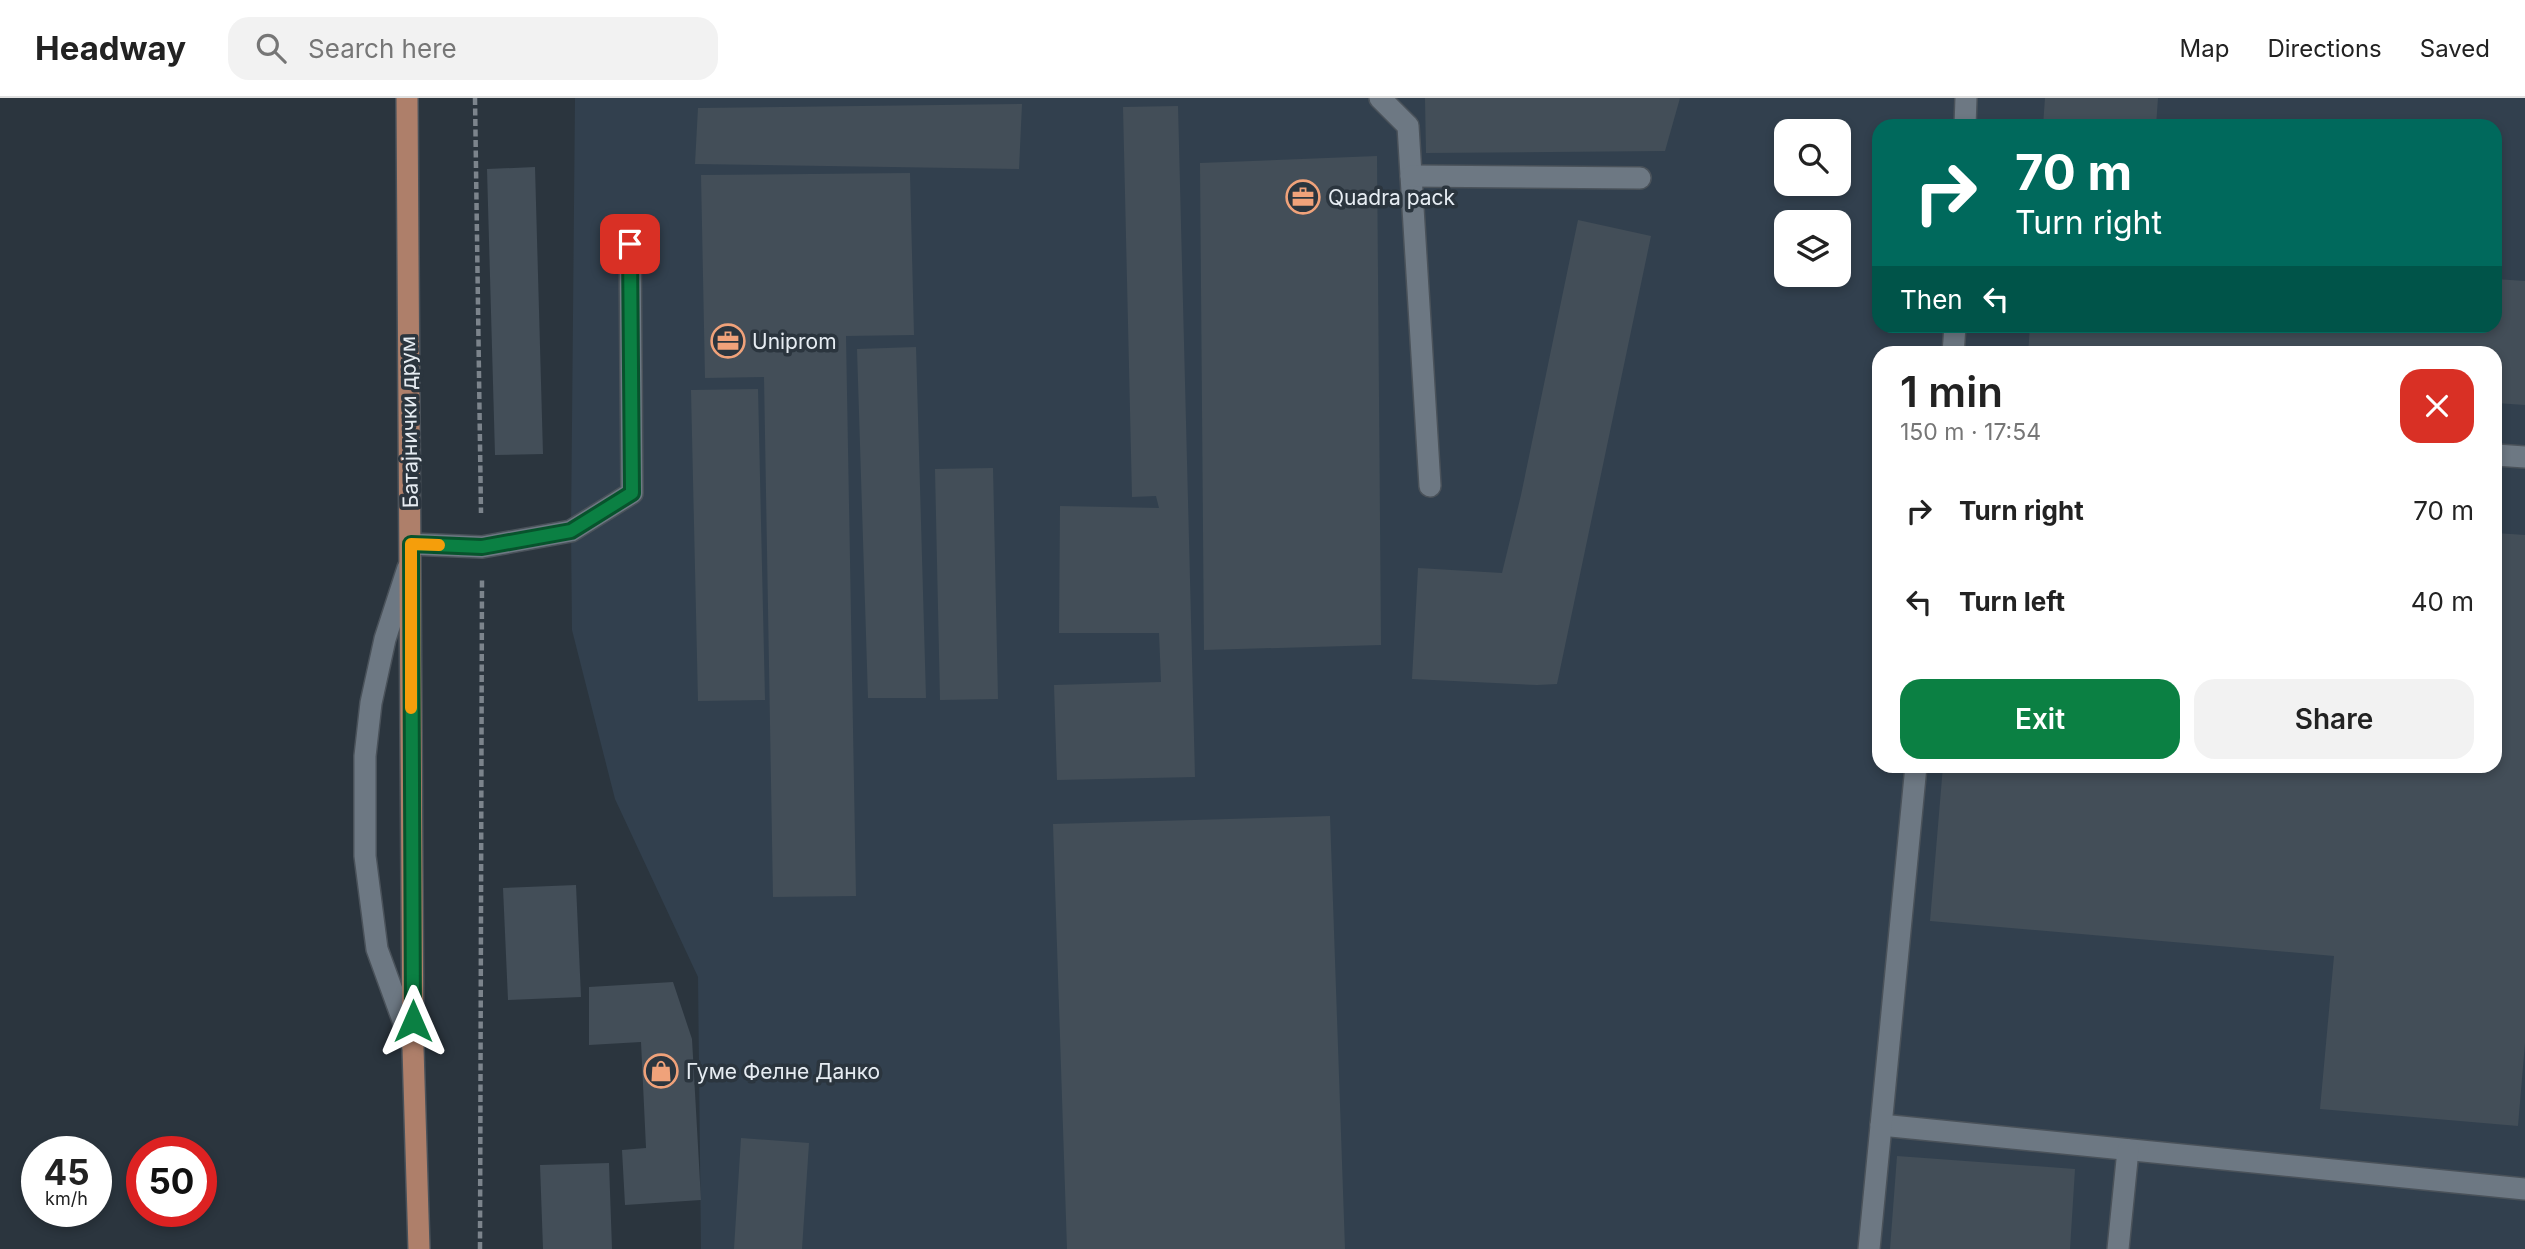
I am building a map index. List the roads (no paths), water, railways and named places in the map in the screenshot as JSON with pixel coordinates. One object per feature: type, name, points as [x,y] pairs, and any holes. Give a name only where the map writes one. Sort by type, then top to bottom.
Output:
[{"type":"main road","name":"Батајнички друм","points":[[407,98],[413,1048],[419,1249]]},
{"type":"lane","points":[[1380,98],[1408,127],[1430,486]]},
{"type":"lane","points":[[1965,119],[1966,98]]},
{"type":"lane","points":[[1412,176],[1640,178]]},
{"type":"lane","points":[[413,1048],[377,949],[365,856],[365,755],[371,703],[385,639],[410,552],[482,547],[571,531],[632,493],[630,244]]},
{"type":"lane","points":[[2502,455],[2525,457]]},
{"type":"lane","points":[[1869,1249],[1915,773]]},
{"type":"lane","points":[[1881,1125],[2525,1189]]},
{"type":"lane","points":[[2118,1249],[2128,1150]]},
{"type":"place","name":"Quadra pack","points":[[1303,197]]},
{"type":"place","name":"Uniprom","points":[[728,341]]},
{"type":"place","name":"Гуме Фелне Данко","points":[[661,1071]]}]
